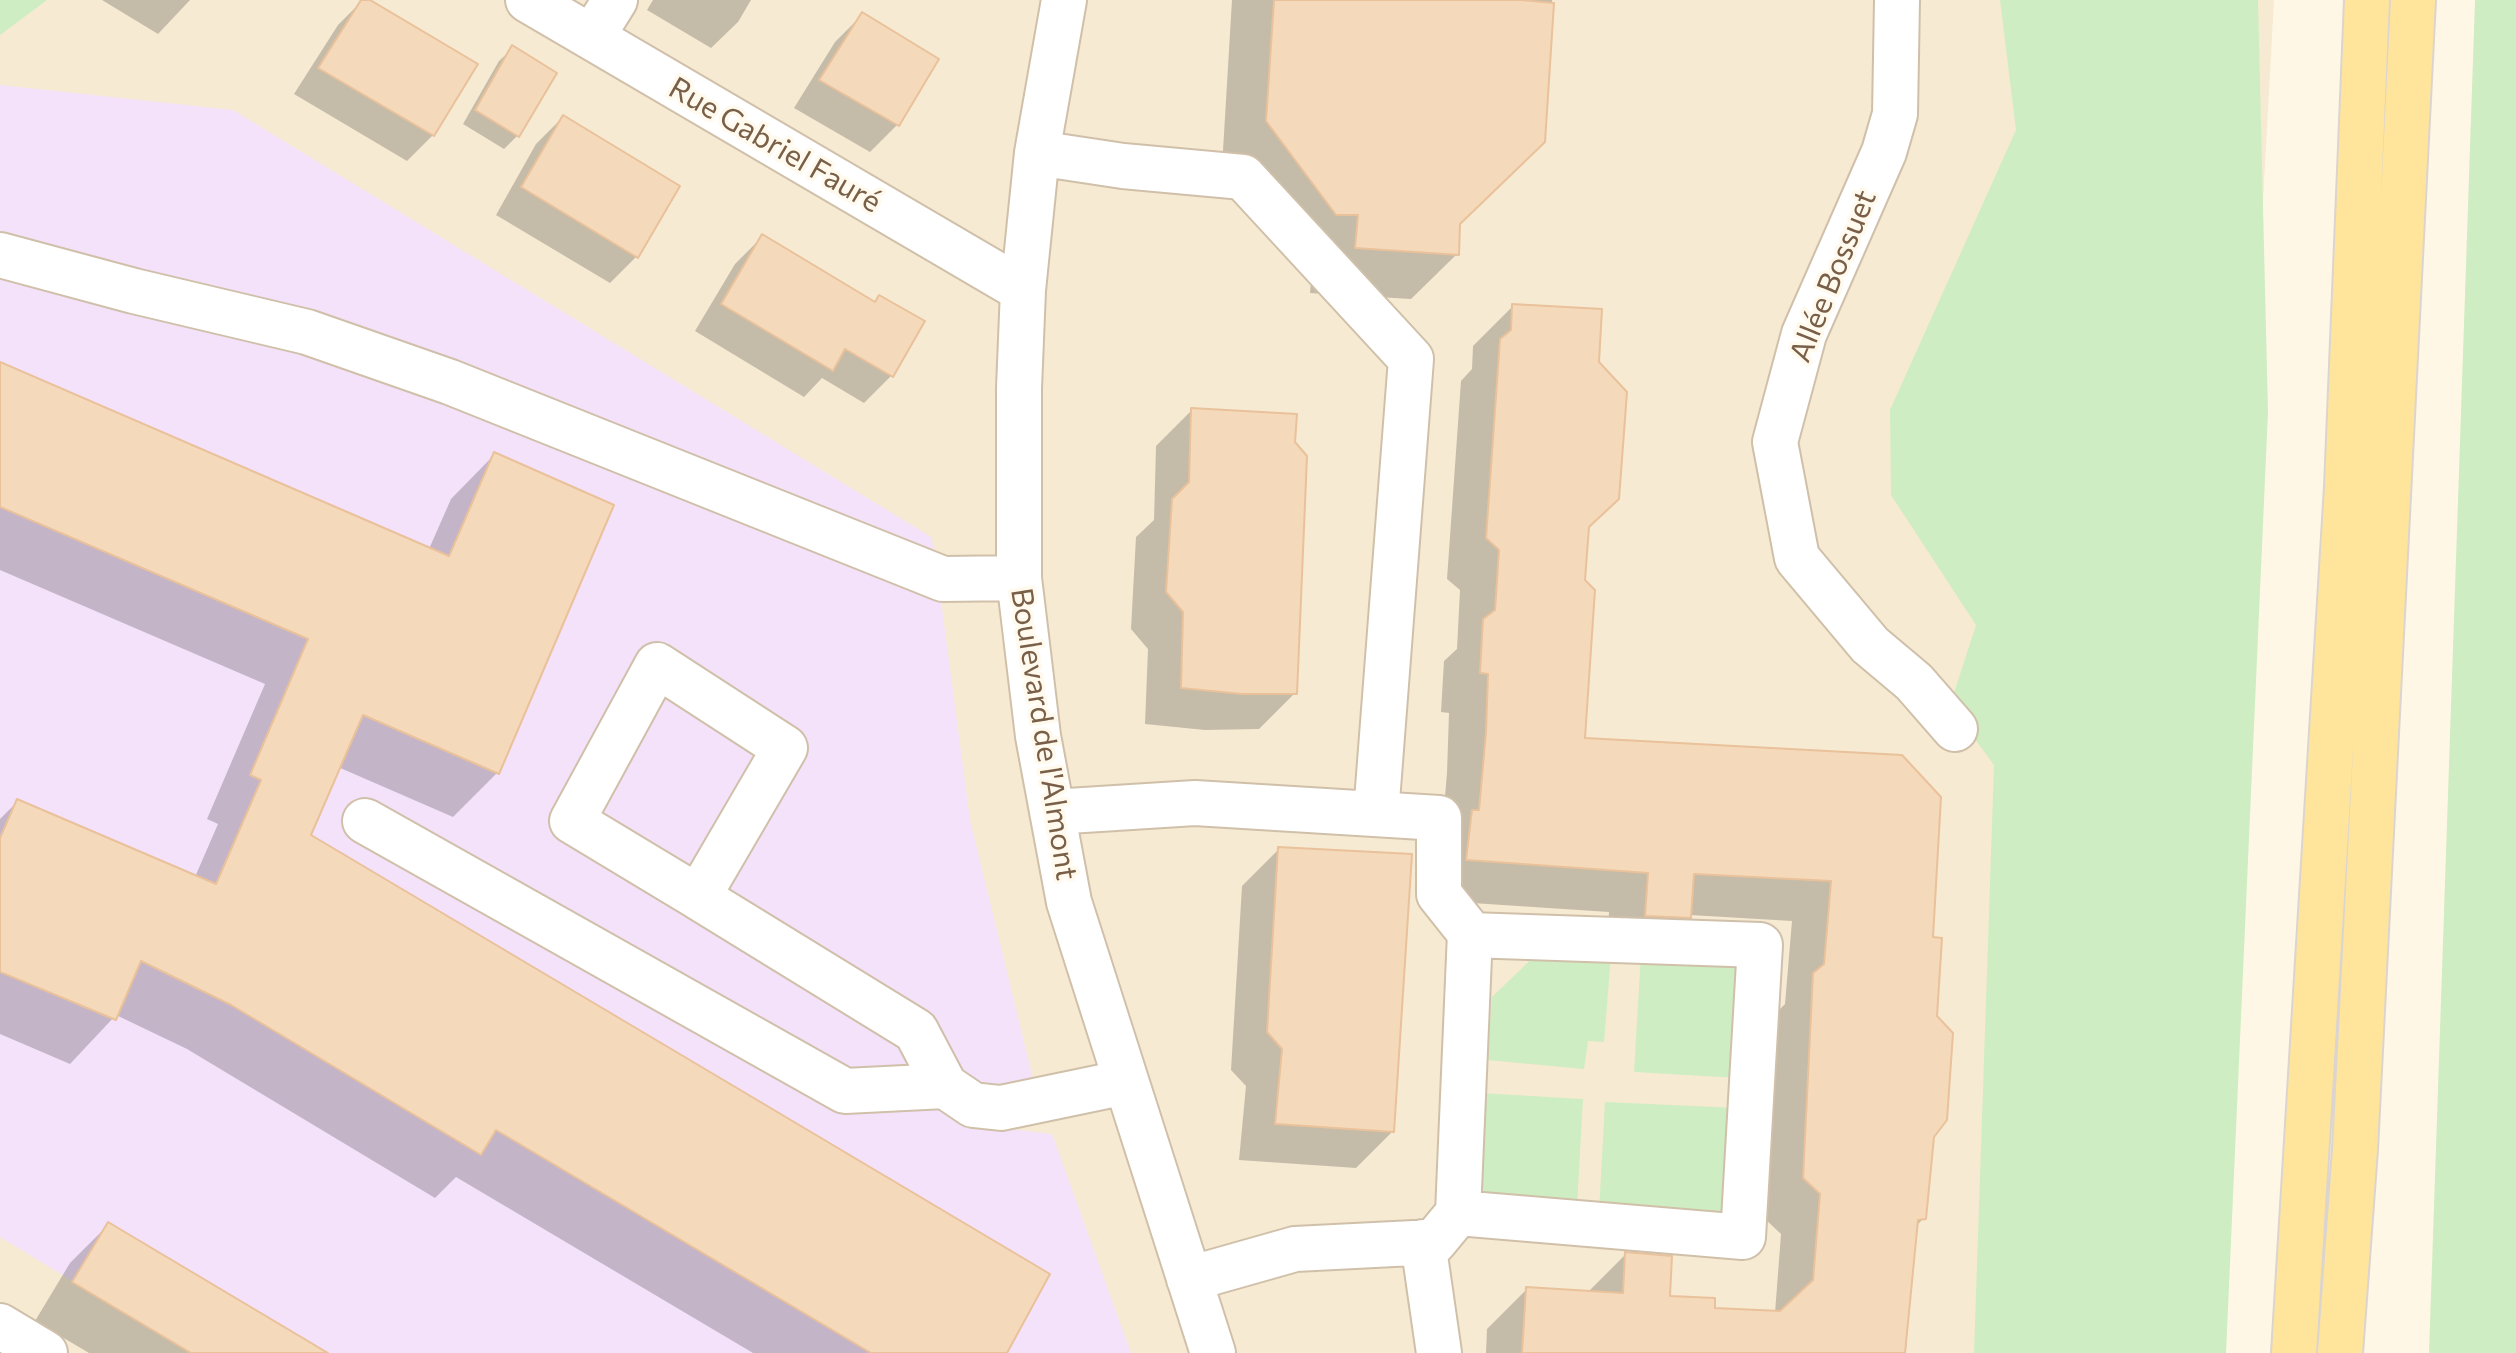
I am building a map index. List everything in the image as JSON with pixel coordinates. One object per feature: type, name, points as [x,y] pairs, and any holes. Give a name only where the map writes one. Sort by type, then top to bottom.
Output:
[{"type":"main road","points":[[2294,1353],[2347,487],[2367,0]]},
{"type":"main road","points":[[2340,1353],[2355,1149],[2413,0]]},
{"type":"street","name":"Rue Gabriel Fauré","points":[[528,0],[1023,290]]},
{"type":"street","points":[[592,37],[615,0]]},
{"type":"street","name":"Boulevard de l'Almont","points":[[1064,0],[1037,153],[1023,290],[1019,388],[1019,578],[1038,736],[1069,902],[1213,1353]]},
{"type":"street","name":"Allée Bossuet","points":[[1897,0],[1895,114],[1879,167],[1804,334],[1775,442],[1797,558],[1870,645],[1914,682],[1955,729]]},
{"type":"street","points":[[1037,153],[1123,166],[1243,177],[1411,359],[1376,814]]},
{"type":"street","points":[[0,255],[307,332],[450,382],[943,579],[1019,578]]},
{"type":"street","points":[[698,897],[785,748],[657,665],[572,821],[916,1031],[945,1086],[973,1105],[1001,1108],[1126,1082]]},
{"type":"street","points":[[1052,812],[1195,803],[1439,818],[1439,894],[1470,935],[1458,1213],[1434,1242],[1295,1249],[1189,1279]]},
{"type":"street","points":[[365,821],[845,1091],[945,1086]]},
{"type":"street","points":[[1458,1213],[1743,1237],[1760,945],[1470,935]]},
{"type":"street","points":[[1423,1242],[1439,1353]]},
{"type":"street","points":[[0,1326],[45,1353]]},
{"type":"shaded area","points":[[0,0],[2274,0],[2200,1353],[0,1353]]},
{"type":"shaded area","points":[[0,85],[233,110],[931,537],[943,579],[942,608],[970,820],[1034,1083],[1001,1108],[1010,1129],[1052,1134],[1131,1353],[191,1353],[0,1237]]},
{"type":"green space","points":[[0,0],[47,0],[0,35]]},
{"type":"green space","points":[[2000,0],[2258,0],[2268,412],[2226,1353],[1974,1353],[1994,765],[1950,705],[1976,625],[1891,495],[1890,410],[2016,130]]},
{"type":"green space","points":[[2475,0],[2516,0],[2516,1353],[2429,1353]]},
{"type":"green space","points":[[1543,948],[1611,955],[1604,1042],[1588,1041],[1584,1069],[1487,1060],[1492,997]]},
{"type":"green space","points":[[1641,954],[1745,961],[1738,1078],[1634,1072]]},
{"type":"green space","points":[[1480,1093],[1583,1099],[1577,1206],[1474,1200]]},
{"type":"green space","points":[[1605,1102],[1738,1108],[1733,1218],[1599,1211]]},
{"type":"building","points":[[361,0],[370,0],[478,64],[434,136],[318,68]]},
{"type":"building","points":[[1274,0],[1522,0],[1554,3],[1545,142],[1460,224],[1459,255],[1355,248],[1358,215],[1336,215],[1266,121]]},
{"type":"building","points":[[862,12],[939,59],[899,126],[819,80]]},
{"type":"building","points":[[512,45],[557,73],[519,137],[475,110]]},
{"type":"building","points":[[563,115],[680,186],[638,258],[521,187]]},
{"type":"building","points":[[762,234],[875,302],[879,295],[925,321],[893,377],[845,349],[833,371],[721,304]]},
{"type":"building","points":[[1512,304],[1602,309],[1599,362],[1627,392],[1619,499],[1589,527],[1585,580],[1595,590],[1585,738],[1902,755],[1941,797],[1933,937],[1942,938],[1937,1016],[1953,1033],[1947,1120],[1934,1137],[1926,1219],[1918,1220],[1905,1353],[1522,1353],[1526,1287],[1623,1293],[1625,1252],[1672,1256],[1670,1296],[1715,1298],[1715,1308],[1780,1311],[1813,1280],[1820,1194],[1803,1178],[1813,973],[1824,964],[1831,881],[1694,874],[1691,918],[1645,916],[1648,873],[1466,860],[1472,810],[1479,810],[1486,732],[1488,674],[1480,673],[1483,619],[1495,610],[1499,550],[1486,538],[1500,339],[1511,330]]},
{"type":"building","points":[[0,362],[449,556],[494,452],[614,505],[499,774],[363,715],[311,835],[1050,1274],[1007,1353],[871,1353],[496,1130],[481,1155],[231,1005],[141,961],[116,1020],[0,972],[0,838],[17,799],[216,884],[261,780],[250,775],[308,639],[0,507]]},
{"type":"building","points":[[1191,408],[1297,414],[1295,442],[1307,456],[1297,694],[1242,694],[1181,688],[1183,612],[1166,592],[1172,499],[1189,482]]},
{"type":"building","points":[[1278,847],[1412,854],[1394,1132],[1275,1124],[1282,1049],[1267,1032]]},
{"type":"building","points":[[108,1222],[328,1353],[191,1353],[72,1282]]}]
